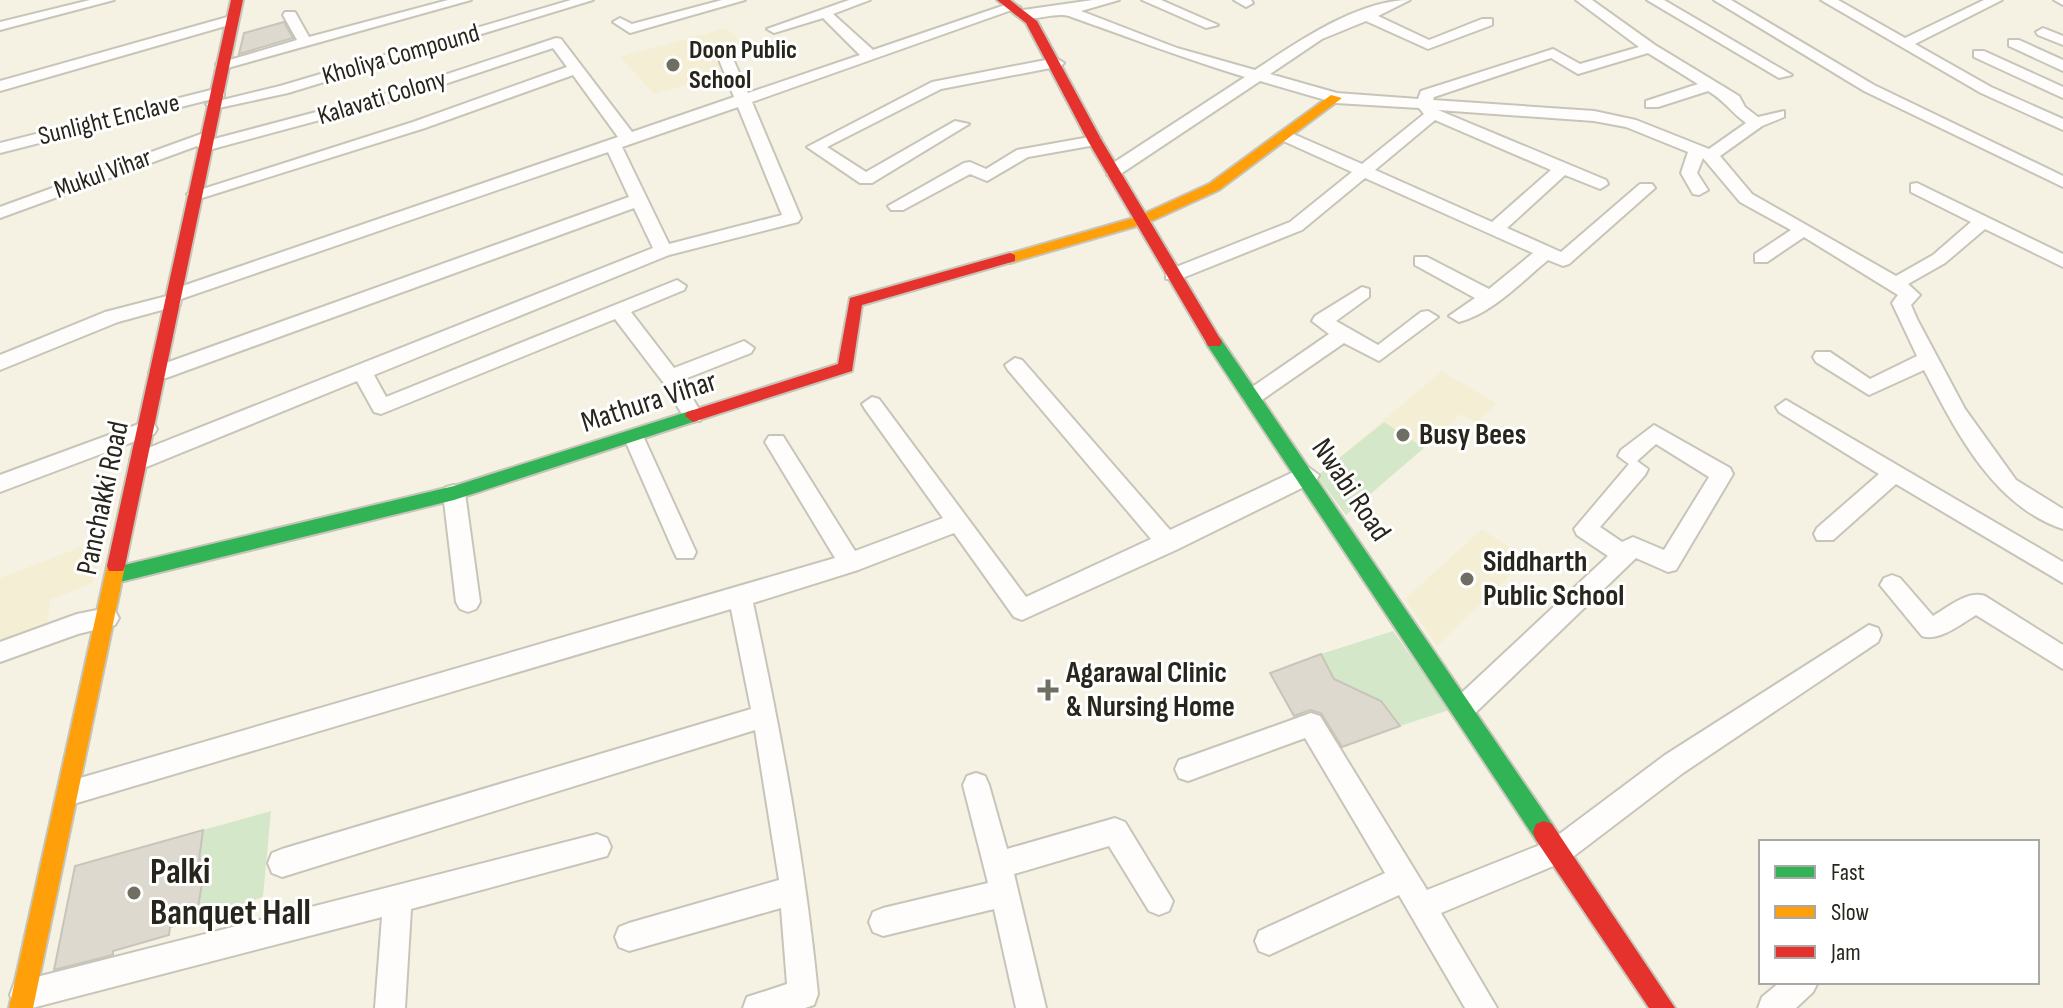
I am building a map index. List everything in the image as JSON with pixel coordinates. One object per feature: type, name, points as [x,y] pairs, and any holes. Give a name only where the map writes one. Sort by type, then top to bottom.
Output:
[{"type":"street","points":[[0,26],[107,0]]},
{"type":"street","name":"Panchakki Road","points":[[23,1001],[70,793],[237,0]]},
{"type":"street","points":[[389,0],[401,17]]},
{"type":"street","points":[[224,64],[464,0]]},
{"type":"street","name":"Kholiya Compound","points":[[217,98],[283,90],[586,0]]},
{"type":"street","points":[[620,22],[630,29],[738,0]]},
{"type":"street","points":[[774,29],[863,0]]},
{"type":"street","points":[[0,363],[112,317],[1013,7],[1066,10],[1112,0]]},
{"type":"street","points":[[1149,0],[1211,25]]},
{"type":"street","points":[[1113,171],[1317,36],[1363,14],[1403,0]]},
{"type":"street","points":[[1583,0],[1650,48],[1733,99],[1738,110],[1756,123]]},
{"type":"street","points":[[1654,0],[1784,75]]},
{"type":"street","points":[[1721,0],[1869,88],[2063,182]]},
{"type":"street","points":[[1828,0],[1986,90],[2063,125]]},
{"type":"street","points":[[1903,44],[1995,0]]},
{"type":"street","name":"Nwabi Road","points":[[1013,7],[1056,63],[1095,141],[1173,275],[1252,397],[1308,475],[1663,1008]]},
{"type":"street","points":[[1066,10],[1172,51],[1254,77],[1336,98],[1429,110],[1525,109],[1594,116],[1630,123],[1704,152],[1746,198],[1897,283],[1911,295],[1901,303],[1957,413],[2008,486],[2063,520]]},
{"type":"street","points":[[1363,14],[1428,45],[1487,22]]},
{"type":"street","points":[[290,15],[306,44]]},
{"type":"street","points":[[830,18],[869,55]]},
{"type":"street","points":[[0,86],[231,20]]},
{"type":"street","points":[[2043,32],[2063,41]]},
{"type":"street","name":"Kalavati Colony","points":[[206,141],[404,93],[556,42],[577,68]]},
{"type":"street","points":[[2014,43],[2063,66]]},
{"type":"street","points":[[1429,110],[1426,94],[1553,53],[1578,69],[1650,48]]},
{"type":"street","points":[[141,460],[663,251],[792,218],[723,52]]},
{"type":"street","points":[[1979,54],[2063,93]]},
{"type":"street","points":[[961,124],[866,179],[815,147],[937,85],[1056,63]]},
{"type":"street","points":[[196,194],[419,125],[577,68],[621,143],[663,251]]},
{"type":"street","points":[[1652,104],[1710,85]]},
{"type":"street","name":"Sunlight Enclave","points":[[0,148],[217,98]]},
{"type":"street","points":[[1142,220],[1214,187],[1336,98]]},
{"type":"street","points":[[1429,110],[1600,184]]},
{"type":"street","points":[[1173,275],[1296,226],[1364,170],[1429,110]]},
{"type":"street","points":[[1699,190],[1689,173],[1704,152],[1778,114]]},
{"type":"street","points":[[1285,136],[1563,260],[1646,188]]},
{"type":"street","name":"Mukul Vihar","points":[[0,213],[206,141]]},
{"type":"street","points":[[897,206],[970,167],[987,176],[1023,153],[1095,141]]},
{"type":"street","points":[[1495,229],[1563,168]]},
{"type":"street","points":[[1917,188],[2063,261]]},
{"type":"street","points":[[159,373],[641,199]]},
{"type":"street","name":"Mathura Vihar","points":[[116,575],[454,493],[634,438],[846,367],[855,302],[1142,220]]},
{"type":"street","points":[[1897,283],[1939,259],[1983,221]]},
{"type":"street","points":[[1761,258],[1802,231]]},
{"type":"street","points":[[1459,316],[1490,298],[1546,252]]},
{"type":"street","points":[[1421,261],[1490,298]]},
{"type":"street","points":[[361,370],[381,407],[677,286]]},
{"type":"street","points":[[1362,293],[1322,321],[1379,354],[1428,317]]},
{"type":"street","points":[[618,309],[670,377],[693,416]]},
{"type":"street","points":[[1252,397],[1343,334]]},
{"type":"street","points":[[670,377],[744,348]]},
{"type":"street","points":[[1823,357],[1869,388],[1929,359]]},
{"type":"street","points":[[1015,365],[1168,544]]},
{"type":"street","points":[[872,404],[1022,610],[1168,544],[1308,475]]},
{"type":"street","points":[[1786,407],[2063,574]]},
{"type":"street","points":[[0,484],[147,429]]},
{"type":"street","points":[[1464,707],[1624,555],[1633,546],[1668,563],[1722,474],[1654,433],[1585,529],[1624,555]]},
{"type":"street","points":[[634,438],[685,552]]},
{"type":"street","points":[[776,442],[850,563]]},
{"type":"street","points":[[1825,534],[1894,473]]},
{"type":"street","points":[[454,493],[468,602]]},
{"type":"street","points":[[70,793],[740,597],[850,563],[958,522]]},
{"type":"street","points":[[1892,585],[1930,629],[1977,603],[2063,658]]},
{"type":"street","points":[[740,597],[794,890],[803,994],[758,1008]]},
{"type":"street","points":[[0,652],[77,624],[107,618]]},
{"type":"street","points":[[1422,906],[1560,850],[1674,764],[1869,635]]},
{"type":"street","points":[[282,863],[764,716]]},
{"type":"street","points":[[1188,769],[1311,724],[1482,1008]]},
{"type":"street","points":[[976,785],[1031,1008]]},
{"type":"street","points":[[998,865],[1115,831],[1159,901]]},
{"type":"street","points":[[23,1001],[597,847]]},
{"type":"street","points":[[1269,941],[1405,878]]},
{"type":"street","points":[[629,937],[794,890]]},
{"type":"street","points":[[883,922],[1004,893]]},
{"type":"street","points":[[390,1008],[397,899]]},
{"type":"street","points":[[1773,1008],[1801,984]]},
{"type":"shaded area","name":"Doon Public School","points":[[726,28],[742,43],[718,51],[716,58],[723,75],[654,94],[620,57]]},
{"type":"shaded area","name":"Busy Bees","points":[[1442,371],[1497,404],[1476,423],[1461,414],[1346,515],[1317,476]]},
{"type":"shaded area","name":"Siddharth Public School","points":[[1482,529],[1527,559],[1437,646],[1405,599]]},
{"type":"shaded area","points":[[104,538],[93,583],[50,600],[47,627],[0,643],[0,578]]},
{"type":"green space","points":[[1384,422],[1424,448],[1346,515],[1317,476]]},
{"type":"green space","points":[[1393,631],[1449,710],[1400,726],[1381,701],[1334,679],[1321,654]]},
{"type":"green space","points":[[271,811],[263,897],[196,920],[206,859],[199,860],[203,830]]},
{"type":"building","points":[[284,22],[293,38],[239,54],[244,33]]},
{"type":"building","points":[[1321,654],[1334,679],[1381,701],[1400,726],[1342,747],[1321,713],[1310,710],[1294,716],[1270,673]]},
{"type":"building","name":"Palki Banquet Hall","points":[[203,830],[199,860],[206,859],[196,920],[170,927],[169,935],[113,951],[113,955],[54,970],[75,866]]},
{"type":"traffic: fast","points":[[1214,342],[1544,832]]},
{"type":"traffic: fast","points":[[116,575],[454,493],[693,416]]},
{"type":"traffic: slow","points":[[1010,258],[1142,220],[1214,187],[1336,98]]},
{"type":"traffic: slow","points":[[21,1008],[116,566]]},
{"type":"traffic: jam","points":[[116,566],[237,0]]},
{"type":"traffic: jam","points":[[1003,0],[1031,21],[1095,141],[1214,342]]},
{"type":"traffic: jam","points":[[693,416],[846,367],[855,302],[1010,258]]},
{"type":"traffic: jam","points":[[1544,832],[1663,1008]]},
{"type":"place","name":"Doon Public School","points":[[673,65]]},
{"type":"place","name":"Busy Bees","points":[[1403,435]]},
{"type":"place","name":"Siddharth Public School","points":[[1467,579]]},
{"type":"place","name":"Agarawal Clinic & Nursing Home","points":[[1048,690]]},
{"type":"place","name":"Palki Banquet Hall","points":[[134,893]]}]
